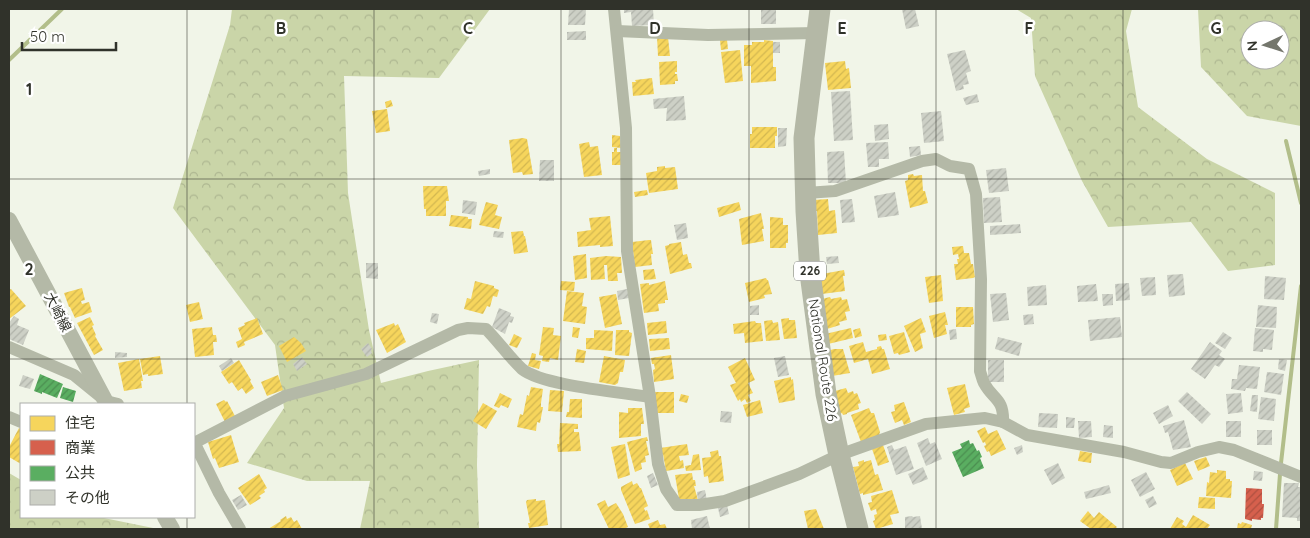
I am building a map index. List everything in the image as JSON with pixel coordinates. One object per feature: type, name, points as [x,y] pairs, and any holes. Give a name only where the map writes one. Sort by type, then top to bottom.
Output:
[{"type":"highway","name":"National Route 226","points":[[820,9],[804,138],[810,273],[820,356],[839,455],[858,529]]},
{"type":"street","points":[[614,9],[626,128],[627,251],[650,397],[658,464],[666,489],[677,505],[699,505],[725,501],[799,474],[839,455],[926,424],[985,418],[1003,422],[1027,435],[1124,452],[1161,462],[1170,463],[1198,452],[1219,447],[1234,450],[1301,477]]},
{"type":"street","points":[[617,31],[708,35],[817,34]]},
{"type":"street","points":[[806,194],[836,191],[936,159],[950,166],[969,169],[976,194],[982,279],[980,371],[984,383],[1004,410],[1003,422]]},
{"type":"street","name":"大崎線","points":[[9,220],[110,403]]},
{"type":"street","points":[[195,441],[285,396],[366,374],[450,333],[468,328],[486,329],[522,369],[537,378],[650,397]]},
{"type":"street","points":[[9,347],[74,375],[110,403]]},
{"type":"street","points":[[195,444],[240,529]]},
{"type":"street","points":[[166,518],[172,529]]},
{"type":"green space","points":[[232,9],[490,9],[439,78],[344,76],[348,193],[369,330],[381,383],[479,360],[477,465],[479,528],[484,529],[360,529],[370,481],[307,481],[247,463],[284,408],[275,345],[173,208],[230,25]]},
{"type":"green space","points":[[1016,9],[1132,9],[1126,31],[1138,107],[1207,159],[1275,193],[1275,265],[1228,271],[1191,222],[1108,227],[1082,181],[1035,76],[1031,18]]},
{"type":"green space","points":[[1198,9],[1299,9],[1301,11],[1301,126],[1247,116],[1201,67]]},
{"type":"green space","points":[[9,473],[20,479],[20,518],[104,518],[158,529],[9,529]]},
{"type":"building: 住宅","points":[[657,37],[668,37],[670,56],[658,56]]},
{"type":"building: 住宅","points":[[720,40],[727,40],[728,49],[721,50]]},
{"type":"building: 住宅","points":[[764,40],[773,41],[773,67],[776,67],[776,81],[751,83],[751,66],[744,66],[744,45],[752,45],[752,42],[764,42]]},
{"type":"building: 住宅","points":[[740,50],[743,81],[725,83],[721,52]]},
{"type":"building: 住宅","points":[[677,61],[677,72],[675,74],[677,74],[678,81],[675,81],[675,84],[660,85],[659,62]]},
{"type":"building: 住宅","points":[[845,61],[846,69],[849,68],[851,88],[828,90],[825,63]]},
{"type":"building: 住宅","points":[[652,78],[654,94],[633,96],[632,82]]},
{"type":"building: 住宅","points":[[391,100],[393,106],[386,108],[385,102]]},
{"type":"building: 住宅","points":[[387,109],[390,131],[376,133],[372,111]]},
{"type":"building: 住宅","points":[[752,127],[777,127],[775,148],[750,148]]},
{"type":"building: 住宅","points":[[612,135],[620,136],[621,148],[612,147]]},
{"type":"building: 住宅","points":[[527,139],[533,174],[513,173],[509,140]]},
{"type":"building: 住宅","points":[[589,142],[590,147],[598,146],[602,175],[584,177],[579,144]]},
{"type":"building: 住宅","points":[[614,148],[617,148],[617,152],[621,152],[621,165],[612,165],[612,152],[614,152]]},
{"type":"building: 住宅","points":[[665,166],[665,168],[675,167],[678,189],[649,193],[646,173],[657,171],[657,167]]},
{"type":"building: 住宅","points":[[913,174],[914,176],[922,175],[923,191],[925,191],[928,203],[910,208],[905,181],[908,180],[908,175]]},
{"type":"building: 住宅","points":[[423,186],[447,186],[449,201],[446,201],[446,216],[426,216]]},
{"type":"building: 住宅","points":[[647,190],[648,195],[635,197],[634,192]]},
{"type":"building: 住宅","points":[[828,199],[829,211],[835,210],[837,233],[818,235],[817,211],[814,211],[814,200]]},
{"type":"building: 住宅","points":[[486,202],[498,205],[495,215],[502,217],[499,229],[479,225]]},
{"type":"building: 住宅","points":[[739,202],[741,210],[719,217],[717,208]]},
{"type":"building: 住宅","points":[[761,213],[764,241],[742,245],[739,219]]},
{"type":"building: 住宅","points":[[451,215],[472,219],[471,229],[449,226]]},
{"type":"building: 住宅","points":[[610,216],[613,246],[578,247],[577,232],[591,230],[589,218]]},
{"type":"building: 住宅","points":[[770,217],[783,218],[783,225],[788,225],[788,243],[786,243],[786,248],[770,248]]},
{"type":"building: 住宅","points":[[523,231],[528,252],[514,254],[511,232]]},
{"type":"building: 住宅","points":[[651,240],[652,265],[635,267],[632,242]]},
{"type":"building: 住宅","points":[[681,242],[683,255],[687,254],[692,268],[670,274],[665,246]]},
{"type":"building: 住宅","points":[[963,246],[964,253],[969,253],[975,277],[956,280],[954,264],[958,264],[957,259],[959,259],[958,254],[953,255],[952,247]]},
{"type":"building: 住宅","points":[[586,254],[587,278],[575,280],[573,256]]},
{"type":"building: 住宅","points":[[621,257],[622,273],[617,273],[618,281],[608,281],[607,265],[604,265],[605,279],[591,280],[590,258]]},
{"type":"building: 住宅","points":[[654,269],[656,279],[644,280],[643,270]]},
{"type":"building: 住宅","points":[[844,270],[845,291],[822,294],[819,279],[823,278],[822,274]]},
{"type":"building: 住宅","points":[[941,275],[943,301],[929,303],[925,277]]},
{"type":"building: 住宅","points":[[766,278],[772,294],[764,295],[765,298],[749,302],[745,283]]},
{"type":"building: 住宅","points":[[475,281],[494,286],[494,288],[499,290],[497,297],[493,296],[490,307],[487,306],[483,314],[464,309],[467,298],[471,299]]},
{"type":"building: 住宅","points":[[561,281],[575,282],[574,291],[560,290]]},
{"type":"building: 住宅","points":[[665,281],[668,300],[665,300],[665,303],[658,304],[659,311],[644,313],[640,284],[649,283],[649,285]]},
{"type":"building: 住宅","points":[[82,288],[85,300],[81,301],[82,304],[89,302],[92,312],[75,318],[64,293]]},
{"type":"building: 住宅","points":[[11,289],[26,306],[9,319],[9,290]]},
{"type":"building: 住宅","points":[[567,291],[584,293],[582,306],[587,307],[585,324],[563,321]]},
{"type":"building: 住宅","points":[[616,294],[622,324],[605,328],[599,297]]},
{"type":"building: 住宅","points":[[830,297],[831,299],[841,297],[842,300],[847,299],[850,311],[845,312],[847,320],[839,322],[840,325],[827,329],[822,299]]},
{"type":"building: 住宅","points":[[199,302],[203,319],[190,322],[186,305]]},
{"type":"building: 住宅","points":[[956,307],[973,307],[974,324],[971,327],[956,327]]},
{"type":"building: 住宅","points":[[945,312],[948,325],[945,325],[947,334],[934,338],[929,316]]},
{"type":"building: 住宅","points":[[90,317],[94,325],[92,326],[95,336],[103,350],[94,355],[77,323]]},
{"type":"building: 住宅","points":[[257,318],[263,334],[244,342],[245,345],[238,348],[236,342],[242,339],[238,328],[245,325],[244,323]]},
{"type":"building: 住宅","points":[[789,318],[789,320],[795,320],[797,338],[784,339],[781,319]]},
{"type":"building: 住宅","points":[[921,318],[926,332],[920,334],[923,348],[915,352],[904,326]]},
{"type":"building: 住宅","points":[[772,320],[773,323],[778,322],[780,340],[766,341],[764,321]]},
{"type":"building: 住宅","points":[[666,321],[667,333],[648,335],[647,323]]},
{"type":"building: 住宅","points":[[755,321],[756,323],[761,323],[763,341],[745,343],[744,333],[734,334],[733,324]]},
{"type":"building: 住宅","points":[[394,323],[395,326],[398,324],[406,342],[387,353],[376,330]]},
{"type":"building: 住宅","points":[[212,327],[213,335],[216,335],[217,342],[213,342],[214,355],[195,357],[192,329]]},
{"type":"building: 住宅","points":[[543,327],[554,328],[553,335],[561,336],[558,360],[550,358],[549,362],[542,361],[543,356],[539,355]]},
{"type":"building: 住宅","points":[[573,327],[580,328],[578,338],[572,337]]},
{"type":"building: 住宅","points":[[851,328],[853,338],[828,344],[825,334]]},
{"type":"building: 住宅","points":[[860,328],[862,336],[855,338],[853,330]]},
{"type":"building: 住宅","points":[[594,330],[613,331],[612,351],[586,349],[586,338],[594,338]]},
{"type":"building: 住宅","points":[[616,330],[629,330],[632,333],[629,356],[615,355]]},
{"type":"building: 住宅","points":[[904,332],[910,352],[899,355],[898,353],[894,354],[889,336]]},
{"type":"building: 住宅","points":[[514,334],[522,338],[517,348],[509,345]]},
{"type":"building: 住宅","points":[[886,334],[887,340],[879,341],[878,335]]},
{"type":"building: 住宅","points":[[294,337],[306,351],[287,362],[279,346]]},
{"type":"building: 住宅","points":[[669,338],[670,349],[650,351],[649,339]]},
{"type":"building: 住宅","points":[[863,342],[866,352],[881,346],[884,349],[890,369],[872,374],[868,359],[854,363],[849,346]]},
{"type":"building: 住宅","points":[[577,349],[586,351],[584,363],[575,362]]},
{"type":"building: 住宅","points":[[843,349],[850,373],[832,376],[827,351]]},
{"type":"building: 住宅","points":[[532,353],[536,354],[535,360],[541,361],[539,369],[528,366]]},
{"type":"building: 住宅","points":[[671,355],[674,379],[654,382],[653,370],[655,369],[651,358]]},
{"type":"building: 住宅","points":[[160,356],[163,374],[143,375],[140,359]]},
{"type":"building: 住宅","points":[[604,356],[625,360],[623,372],[620,372],[618,383],[615,385],[599,382]]},
{"type":"building: 住宅","points":[[745,358],[755,380],[748,383],[753,393],[748,395],[751,401],[747,403],[745,399],[741,402],[740,399],[738,401],[730,385],[736,383],[728,367]]},
{"type":"building: 住宅","points":[[139,359],[143,381],[141,381],[142,388],[124,391],[118,363]]},
{"type":"building: 住宅","points":[[239,360],[254,388],[246,394],[242,388],[238,391],[232,382],[229,384],[221,372]]},
{"type":"building: 住宅","points":[[278,375],[283,390],[267,396],[261,382]]},
{"type":"building: 住宅","points":[[791,377],[791,380],[793,379],[795,400],[779,403],[774,381]]},
{"type":"building: 住宅","points":[[965,384],[970,407],[964,409],[965,412],[954,415],[947,388]]},
{"type":"building: 住宅","points":[[531,387],[543,389],[541,407],[543,407],[540,423],[537,422],[536,431],[517,427],[520,414],[523,415],[527,395],[529,396]]},
{"type":"building: 住宅","points":[[846,388],[848,393],[853,391],[854,394],[857,393],[861,403],[858,404],[859,409],[843,415],[842,413],[840,414],[835,391]]},
{"type":"building: 住宅","points":[[550,390],[564,391],[562,412],[548,411]]},
{"type":"building: 住宅","points":[[655,392],[674,392],[674,413],[656,413]]},
{"type":"building: 住宅","points":[[500,393],[512,399],[508,408],[501,405],[499,408],[494,406]]},
{"type":"building: 住宅","points":[[681,394],[689,396],[687,403],[679,401]]},
{"type":"building: 住宅","points":[[570,399],[582,399],[582,418],[566,417],[567,412],[569,412]]},
{"type":"building: 住宅","points":[[224,400],[227,401],[235,416],[225,422],[216,404]]},
{"type":"building: 住宅","points":[[760,400],[763,413],[747,417],[743,405]]},
{"type":"building: 住宅","points":[[904,402],[911,422],[904,425],[902,420],[895,423],[891,412],[895,411],[894,405]]},
{"type":"building: 住宅","points":[[483,403],[497,411],[486,429],[473,421]]},
{"type":"building: 住宅","points":[[628,408],[642,408],[644,424],[641,424],[641,436],[619,438],[619,412],[628,413]]},
{"type":"building: 住宅","points":[[869,408],[871,413],[874,413],[880,432],[879,435],[861,442],[851,415]]},
{"type":"building: 住宅","points":[[560,423],[578,424],[578,429],[574,429],[574,432],[579,432],[581,451],[558,452],[557,444],[559,444]]},
{"type":"building: 住宅","points":[[985,427],[988,434],[997,430],[1006,449],[991,456],[989,451],[987,452],[984,446],[986,445],[985,442],[983,443],[977,431]]},
{"type":"building: 住宅","points":[[20,428],[20,463],[9,457],[9,447]]},
{"type":"building: 住宅","points":[[231,435],[239,462],[219,468],[215,458],[213,459],[208,442]]},
{"type":"building: 住宅","points":[[647,437],[649,455],[645,456],[646,462],[641,463],[642,469],[635,472],[627,442]]},
{"type":"building: 住宅","points":[[625,444],[630,475],[618,479],[611,447]]},
{"type":"building: 住宅","points":[[687,444],[689,455],[679,456],[680,461],[683,460],[684,468],[666,471],[660,448]]},
{"type":"building: 住宅","points":[[883,445],[889,462],[878,466],[872,449]]},
{"type":"building: 住宅","points":[[718,450],[719,456],[721,456],[724,481],[709,483],[708,476],[704,477],[702,458],[711,457],[710,452]]},
{"type":"building: 住宅","points":[[1080,451],[1092,453],[1091,463],[1078,461]]},
{"type":"building: 住宅","points":[[699,454],[701,470],[686,471],[685,466],[691,465],[693,455]]},
{"type":"building: 住宅","points":[[1206,457],[1210,466],[1198,471],[1194,461]]},
{"type":"building: 住宅","points":[[864,460],[864,462],[871,460],[875,475],[878,474],[883,490],[860,494],[853,467],[859,466],[858,462]]},
{"type":"building: 住宅","points":[[1185,463],[1193,479],[1177,486],[1170,470]]},
{"type":"building: 住宅","points":[[1217,470],[1226,471],[1226,479],[1232,481],[1231,498],[1206,496],[1210,472],[1217,473]]},
{"type":"building: 住宅","points":[[692,473],[698,500],[681,503],[675,475]]},
{"type":"building: 住宅","points":[[259,474],[267,488],[259,496],[261,498],[250,505],[238,488]]},
{"type":"building: 住宅","points":[[632,481],[633,485],[637,483],[641,488],[648,506],[644,508],[645,511],[647,510],[650,519],[635,524],[621,490],[621,487]]},
{"type":"building: 住宅","points":[[892,490],[899,513],[890,515],[893,524],[876,529],[873,521],[875,520],[874,515],[877,514],[876,509],[871,511],[868,503],[872,502],[871,496]]},
{"type":"building: 住宅","points":[[1199,497],[1215,498],[1215,509],[1198,508]]},
{"type":"building: 住宅","points":[[536,499],[536,501],[545,500],[548,525],[529,528],[528,523],[530,523],[526,502],[527,500]]},
{"type":"building: 住宅","points":[[605,500],[608,507],[616,503],[628,527],[609,529],[597,504]]},
{"type":"building: 住宅","points":[[816,509],[824,529],[808,529],[804,511]]},
{"type":"building: 住宅","points":[[1088,511],[1094,518],[1099,512],[1117,527],[1115,529],[1091,529],[1080,521]]},
{"type":"building: 住宅","points":[[1193,515],[1210,525],[1207,529],[1170,529],[1177,517],[1184,521],[1182,524],[1186,527]]},
{"type":"building: 住宅","points":[[286,516],[287,519],[291,517],[294,522],[297,520],[302,529],[268,529],[281,521]]},
{"type":"building: 住宅","points":[[658,520],[660,525],[665,524],[667,529],[650,529],[648,524]]},
{"type":"building: 住宅","points":[[1242,522],[1252,525],[1251,529],[1237,529],[1238,523],[1241,524]]},
{"type":"building: 商業","points":[[1246,488],[1262,489],[1262,504],[1264,504],[1263,518],[1261,520],[1252,519],[1252,521],[1245,519]]},
{"type":"building: 公共","points":[[40,374],[63,384],[57,398],[34,391]]},
{"type":"building: 公共","points":[[63,387],[76,391],[73,402],[60,398]]},
{"type":"building: 公共","points":[[969,440],[970,444],[973,443],[977,451],[979,450],[984,468],[963,477],[952,452],[962,448],[960,444]]},
{"type":"building: その他","points":[[569,9],[586,9],[585,25],[568,25]]},
{"type":"building: その他","points":[[624,9],[653,9],[654,25],[632,26],[631,12],[624,13]]},
{"type":"building: その他","points":[[761,9],[776,9],[776,24],[761,24]]},
{"type":"building: その他","points":[[902,9],[915,9],[919,26],[906,29]]},
{"type":"building: その他","points":[[586,31],[586,40],[567,40],[567,32]]},
{"type":"building: その他","points":[[773,42],[780,42],[780,53],[773,53]]},
{"type":"building: その他","points":[[965,50],[971,71],[966,73],[969,84],[963,85],[964,89],[956,91],[947,54]]},
{"type":"building: その他","points":[[850,91],[853,140],[834,141],[831,92]]},
{"type":"building: その他","points":[[977,94],[979,102],[966,105],[963,98]]},
{"type":"building: その他","points":[[684,96],[686,120],[666,121],[667,108],[654,109],[653,99]]},
{"type":"building: その他","points":[[941,111],[944,141],[924,143],[921,113]]},
{"type":"building: その他","points":[[888,124],[889,139],[875,141],[874,125]]},
{"type":"building: その他","points":[[778,128],[787,128],[786,146],[778,147]]},
{"type":"building: その他","points":[[888,142],[889,159],[879,159],[879,167],[868,167],[866,143]]},
{"type":"building: その他","points":[[920,146],[921,155],[910,157],[909,147]]},
{"type":"building: その他","points":[[844,151],[846,183],[828,183],[827,152]]},
{"type":"building: その他","points":[[540,160],[554,160],[554,181],[539,181]]},
{"type":"building: その他","points":[[1006,168],[1009,191],[989,193],[986,170]]},
{"type":"building: その他","points":[[490,169],[490,174],[479,176],[478,171]]},
{"type":"building: その他","points":[[895,192],[899,215],[878,218],[874,196]]},
{"type":"building: その他","points":[[1000,197],[1002,222],[984,223],[983,198]]},
{"type":"building: その他","points":[[852,199],[855,222],[842,223],[840,200]]},
{"type":"building: その他","points":[[463,200],[477,202],[475,215],[462,213]]},
{"type":"building: その他","points":[[686,223],[688,238],[677,240],[674,225]]},
{"type":"building: その他","points":[[1020,224],[1021,233],[990,235],[990,226]]},
{"type":"building: その他","points":[[494,231],[504,232],[503,238],[493,237]]},
{"type":"building: その他","points":[[838,256],[839,263],[827,264],[826,257]]},
{"type":"building: その他","points":[[366,263],[378,263],[378,279],[366,278]]},
{"type":"building: その他","points":[[1183,274],[1185,295],[1169,297],[1167,275]]},
{"type":"building: その他","points":[[1265,276],[1286,278],[1284,300],[1264,299]]},
{"type":"building: その他","points":[[1155,277],[1156,295],[1142,296],[1140,278]]},
{"type":"building: その他","points":[[1129,283],[1130,300],[1116,301],[1115,284]]},
{"type":"building: その他","points":[[1096,284],[1098,301],[1078,302],[1077,286]]},
{"type":"building: その他","points":[[1046,285],[1047,305],[1028,306],[1027,287]]},
{"type":"building: その他","points":[[627,289],[629,298],[618,300],[617,291]]},
{"type":"building: その他","points":[[1006,293],[1009,320],[993,322],[990,294]]},
{"type":"building: その他","points":[[1102,294],[1113,294],[1113,305],[1103,306]]},
{"type":"building: その他","points":[[759,305],[759,315],[750,315],[750,306]]},
{"type":"building: その他","points":[[1258,305],[1277,307],[1276,328],[1256,327]]},
{"type":"building: その他","points":[[499,308],[511,313],[510,316],[514,317],[512,323],[509,322],[505,334],[492,327]]},
{"type":"building: その他","points":[[432,313],[439,314],[437,324],[430,322]]},
{"type":"building: その他","points":[[1033,314],[1034,324],[1024,325],[1023,315]]},
{"type":"building: その他","points":[[14,316],[19,319],[17,325],[29,330],[23,345],[9,339],[9,323]]},
{"type":"building: その他","points":[[1120,317],[1122,337],[1090,341],[1088,320]]},
{"type":"building: その他","points":[[1255,328],[1274,330],[1272,350],[1263,349],[1263,352],[1253,351]]},
{"type":"building: その他","points":[[956,329],[957,339],[950,340],[949,330]]},
{"type":"building: その他","points":[[1223,332],[1232,338],[1225,349],[1215,343]]},
{"type":"building: その他","points":[[998,337],[1022,343],[1019,356],[995,349]]},
{"type":"building: その他","points":[[1210,342],[1222,351],[1219,355],[1225,359],[1219,367],[1215,365],[1205,379],[1191,369]]},
{"type":"building: その他","points":[[368,343],[372,353],[367,357],[361,349]]},
{"type":"building: その他","points":[[115,352],[127,353],[127,357],[115,358]]},
{"type":"building: その他","points":[[785,356],[789,375],[778,377],[774,358]]},
{"type":"building: その他","points":[[302,357],[307,364],[297,371],[293,364]]},
{"type":"building: その他","points":[[231,358],[234,363],[222,371],[219,366]]},
{"type":"building: その他","points":[[1279,359],[1287,360],[1285,371],[1278,369]]},
{"type":"building: その他","points":[[988,360],[1004,360],[1004,382],[988,382]]},
{"type":"building: その他","points":[[1239,365],[1260,367],[1257,389],[1246,388],[1245,391],[1231,389],[1232,379],[1237,379]]},
{"type":"building: その他","points":[[1267,372],[1284,374],[1281,395],[1264,392]]},
{"type":"building: その他","points":[[23,375],[34,379],[30,389],[19,386]]},
{"type":"building: その他","points":[[1187,392],[1211,414],[1202,424],[1178,401]]},
{"type":"building: その他","points":[[1241,393],[1243,412],[1228,414],[1226,394]]},
{"type":"building: その他","points":[[1252,395],[1258,395],[1257,412],[1250,411]]},
{"type":"building: その他","points":[[1261,397],[1276,399],[1274,421],[1258,419]]},
{"type":"building: その他","points":[[1168,405],[1173,416],[1159,424],[1153,413]]},
{"type":"building: その他","points":[[721,411],[732,412],[731,423],[720,422]]},
{"type":"building: その他","points":[[1039,413],[1058,414],[1057,428],[1038,427]]},
{"type":"building: その他","points":[[1066,417],[1075,418],[1074,428],[1066,428]]},
{"type":"building: その他","points":[[1184,420],[1191,447],[1173,450],[1168,432],[1165,433],[1163,426]]},
{"type":"building: その他","points":[[1078,421],[1091,421],[1092,437],[1079,438]]},
{"type":"building: その他","points":[[1226,421],[1241,421],[1241,437],[1226,437]]},
{"type":"building: その他","points":[[1104,425],[1113,426],[1113,438],[1103,437]]},
{"type":"building: その他","points":[[1257,430],[1272,430],[1272,445],[1257,445]]},
{"type":"building: その他","points":[[928,438],[930,444],[935,442],[942,459],[926,466],[917,443]]},
{"type":"building: その他","points":[[892,445],[894,450],[906,446],[914,469],[896,475],[887,447]]},
{"type":"building: その他","points":[[1022,445],[1023,452],[1017,455],[1014,448]]},
{"type":"building: その他","points":[[1058,463],[1065,478],[1052,485],[1044,470]]},
{"type":"building: その他","points":[[923,467],[928,479],[913,485],[908,474]]},
{"type":"building: その他","points":[[1254,471],[1263,472],[1262,481],[1253,480]]},
{"type":"building: その他","points":[[1146,472],[1155,489],[1140,497],[1131,480]]},
{"type":"building: その他","points":[[653,473],[658,485],[651,488],[647,476]]},
{"type":"building: その他","points":[[1284,483],[1299,483],[1298,487],[1301,487],[1301,521],[1297,521],[1297,518],[1282,517]]},
{"type":"building: その他","points":[[1109,485],[1111,493],[1086,499],[1084,492]]},
{"type":"building: その他","points":[[705,490],[707,501],[698,502],[697,492]]},
{"type":"building: その他","points":[[241,495],[247,505],[238,510],[232,500]]},
{"type":"building: その他","points":[[1153,496],[1157,504],[1149,508],[1145,500]]},
{"type":"building: その他","points":[[727,505],[729,514],[720,517],[718,508]]},
{"type":"building: その他","points":[[707,516],[710,529],[692,529],[691,520]]},
{"type":"building: その他","points":[[920,516],[922,529],[905,529],[905,517]]},
{"type":"waterway","points":[[9,60],[62,9]]},
{"type":"waterway","points":[[1286,141],[1301,203]]},
{"type":"waterway","points":[[1281,463],[1301,286]]},
{"type":"waterway","points":[[1276,529],[1280,474]]}]
